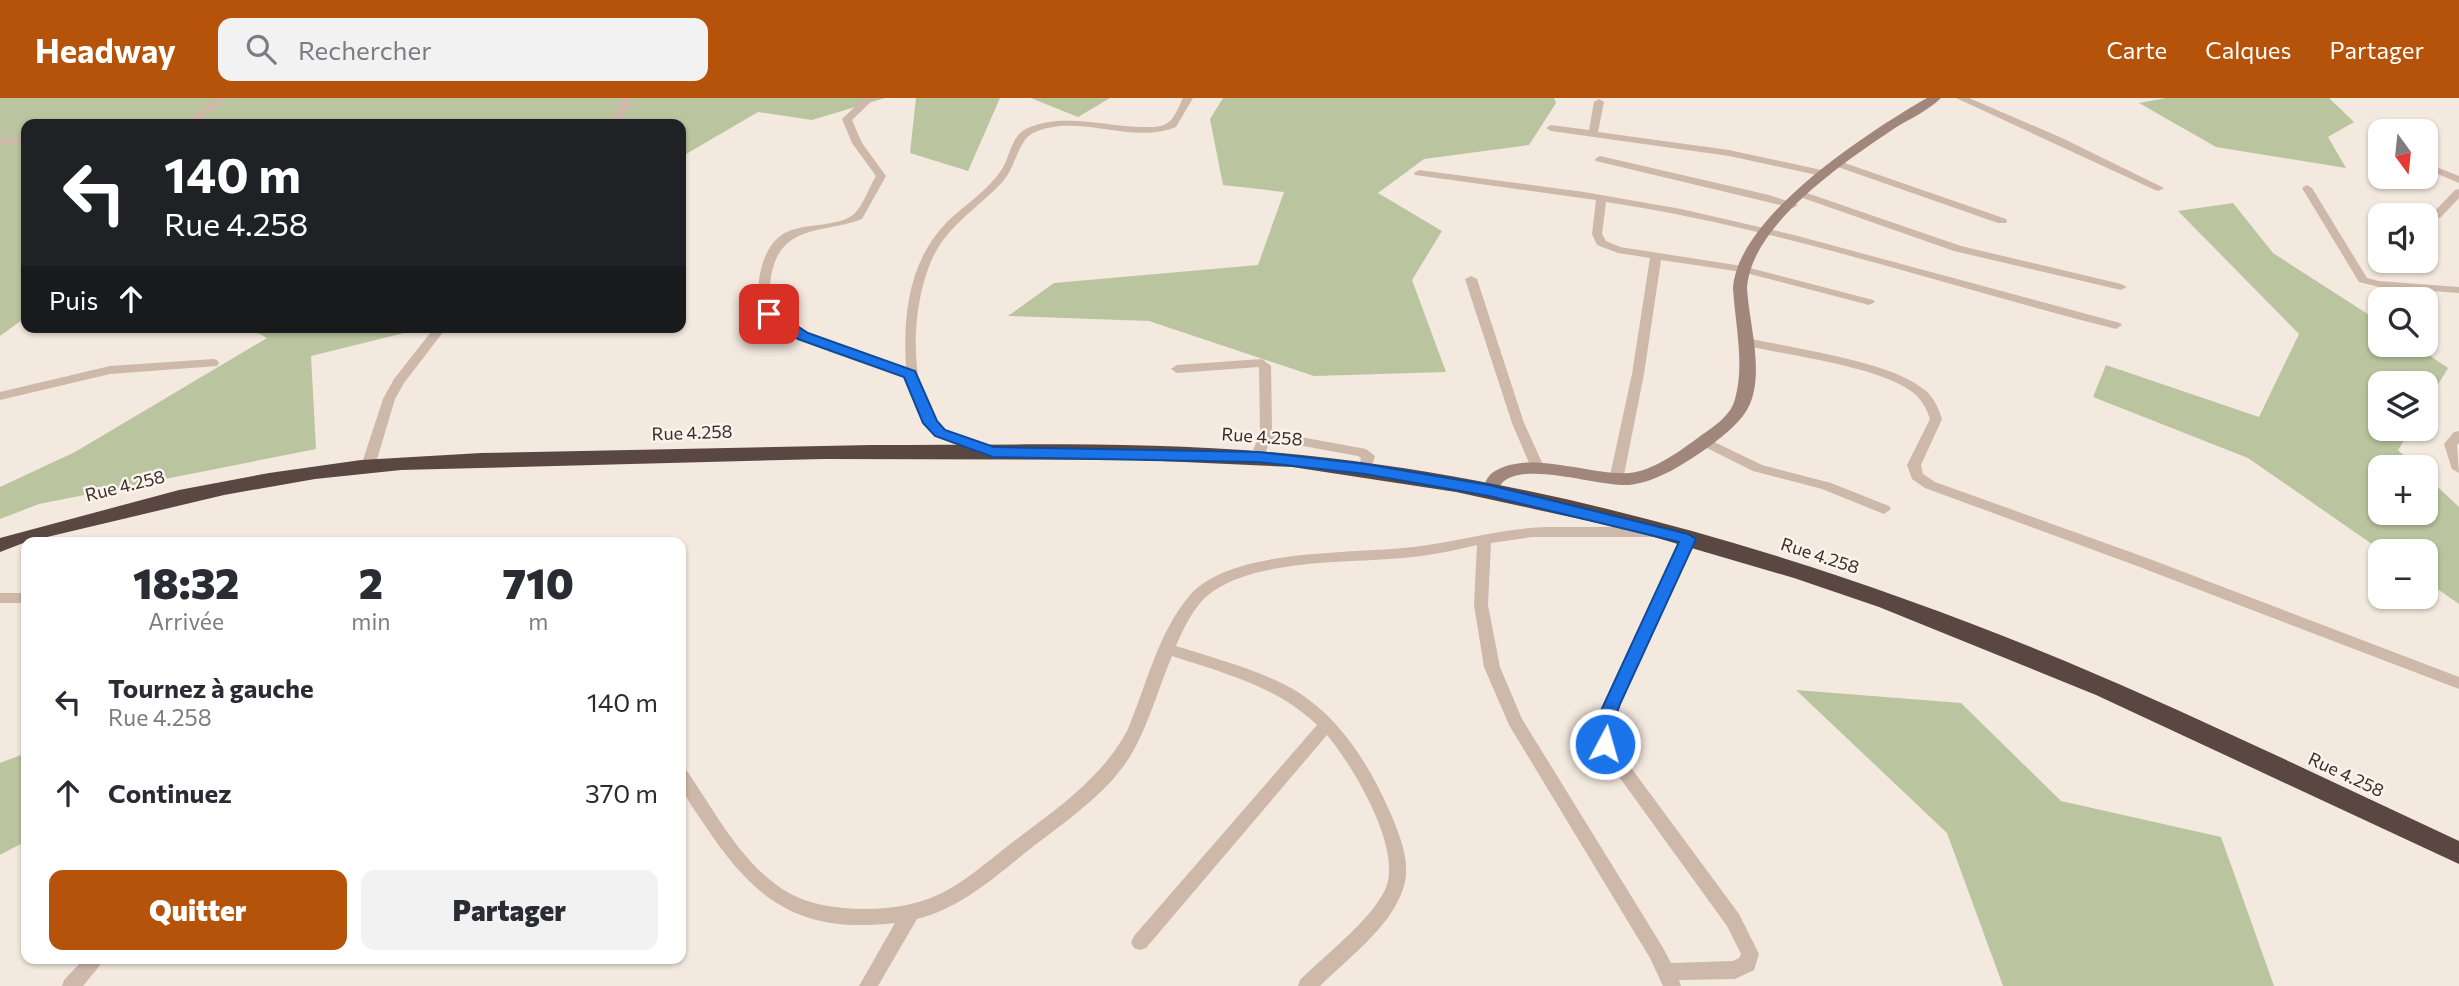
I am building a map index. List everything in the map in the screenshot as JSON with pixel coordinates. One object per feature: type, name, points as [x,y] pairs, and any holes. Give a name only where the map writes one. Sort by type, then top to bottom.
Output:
[{"type":"highway","name":"Rue 4.258","points":[[30,537],[189,494],[368,466],[741,453],[993,452],[1258,457],[1365,469],[1489,491],[1663,532],[1842,586],[2048,664],[2166,715],[2459,853]]},
{"type":"highway","name":"Rue 4.258","points":[[0,545],[21,539]]},
{"type":"street","points":[[195,119],[223,98]]},
{"type":"street","points":[[616,119],[623,111],[627,98]]},
{"type":"street","points":[[870,98],[848,119],[853,137],[881,176],[870,198],[854,220],[788,233],[773,250],[764,280],[772,318],[803,336],[910,374]]},
{"type":"street","points":[[993,452],[940,433],[930,423],[910,374],[909,340],[916,294],[930,249],[1005,172],[1023,134],[1053,125],[1163,129],[1173,125],[1188,98]]},
{"type":"street","points":[[1489,491],[1491,479],[1505,470],[1538,469],[1616,480],[1632,479],[1656,470],[1704,441],[1735,416],[1740,407],[1746,377],[1747,342],[1739,304],[1742,269],[1754,240],[1872,136],[1935,98]]},
{"type":"street","points":[[1961,98],[2059,140],[2159,188]]},
{"type":"street","points":[[1593,134],[1599,102]]},
{"type":"street","points":[[1551,128],[1729,153],[1826,174]]},
{"type":"street","points":[[0,142],[21,140]]},
{"type":"street","points":[[1600,159],[1636,170],[1798,200],[1958,249],[2121,287]]},
{"type":"street","points":[[1839,164],[2002,222]]},
{"type":"street","points":[[2438,171],[2459,180]]},
{"type":"street","points":[[1419,173],[1679,211],[2116,325]]},
{"type":"street","points":[[2307,188],[2363,280],[2379,284],[2459,290]]},
{"type":"street","points":[[2438,214],[2459,192]]},
{"type":"street","points":[[1601,200],[1597,234],[1601,243],[1618,250],[1742,269],[1869,302]]},
{"type":"street","points":[[1616,480],[1638,374],[1656,256]]},
{"type":"street","points":[[1471,279],[1518,423],[1538,469]]},
{"type":"street","points":[[368,466],[389,399],[398,382],[436,333]]},
{"type":"street","points":[[1747,342],[1820,358],[1893,379],[1918,391],[1933,409],[1936,419],[1914,465],[1917,476],[1930,485],[2142,562],[2459,683]]},
{"type":"street","points":[[0,396],[110,370],[213,363]]},
{"type":"street","points":[[1177,369],[1262,363],[1265,366],[1266,431],[1258,457]]},
{"type":"street","points":[[1266,431],[1276,437],[1362,452],[1368,456],[1365,469]]},
{"type":"street","points":[[2459,435],[2450,444],[2459,469]]},
{"type":"street","points":[[1704,441],[1758,468],[1826,486],[1884,509]]},
{"type":"street","points":[[686,783],[752,874],[783,900],[823,912],[862,917],[912,911],[935,905],[962,890],[1100,782],[1127,747],[1168,649],[1193,601],[1212,584],[1230,576],[1278,565],[1411,553],[1533,532],[1663,532]]},
{"type":"street","points":[[1484,540],[1482,606],[1485,634],[1492,667],[1510,710],[1670,979],[1735,970],[1747,964],[1750,954],[1733,920],[1605,744],[1601,730],[1688,539]]},
{"type":"street","points":[[0,598],[21,598]]},
{"type":"street","points":[[1168,649],[1274,686],[1298,699],[1345,743],[1373,791],[1393,838],[1396,877],[1394,891],[1380,912],[1307,986]]},
{"type":"street","points":[[1140,942],[1326,725]]},
{"type":"street","points":[[868,986],[912,911]]},
{"type":"street","points":[[71,986],[91,964]]},
{"type":"green space","points":[[0,98],[885,98],[812,120],[758,112],[686,154],[686,119],[21,119],[21,321],[0,336]]},
{"type":"green space","points":[[916,98],[1000,98],[968,171],[910,153]]},
{"type":"green space","points":[[1031,98],[1110,98],[1078,117]]},
{"type":"green space","points":[[1223,98],[1554,98],[1556,103],[1529,145],[1424,159],[1378,193],[1442,231],[1412,280],[1446,372],[1314,376],[1149,321],[1008,316],[1054,283],[1258,265],[1284,192],[1223,185],[1210,119]]},
{"type":"green space","points":[[2166,98],[2329,98],[2354,122],[2328,137],[2346,168],[2216,147],[2139,103]]},
{"type":"green space","points":[[2233,203],[2273,253],[2368,314],[2368,357],[2432,357],[2448,368],[2438,385],[2438,371],[2368,371],[2368,441],[2404,441],[2398,450],[2403,455],[2368,455],[2368,525],[2438,525],[2438,487],[2459,507],[2459,604],[2438,589],[2438,539],[2368,539],[2368,541],[2248,458],[2093,397],[2106,365],[2259,417],[2299,334],[2178,211]]},
{"type":"green space","points":[[258,333],[404,333],[311,356],[316,449],[39,504],[0,519],[0,487],[75,452],[267,338]]},
{"type":"green space","points":[[1796,690],[1961,703],[2061,801],[2221,837],[2274,986],[2003,986],[1947,833]]},
{"type":"green space","points":[[21,755],[21,844],[0,855],[0,763]]},
{"type":"route","points":[[769,314],[803,336],[910,374],[930,423],[940,433],[993,452],[1258,457],[1365,469],[1489,491],[1688,539],[1611,704],[1601,730],[1605,744]]}]
